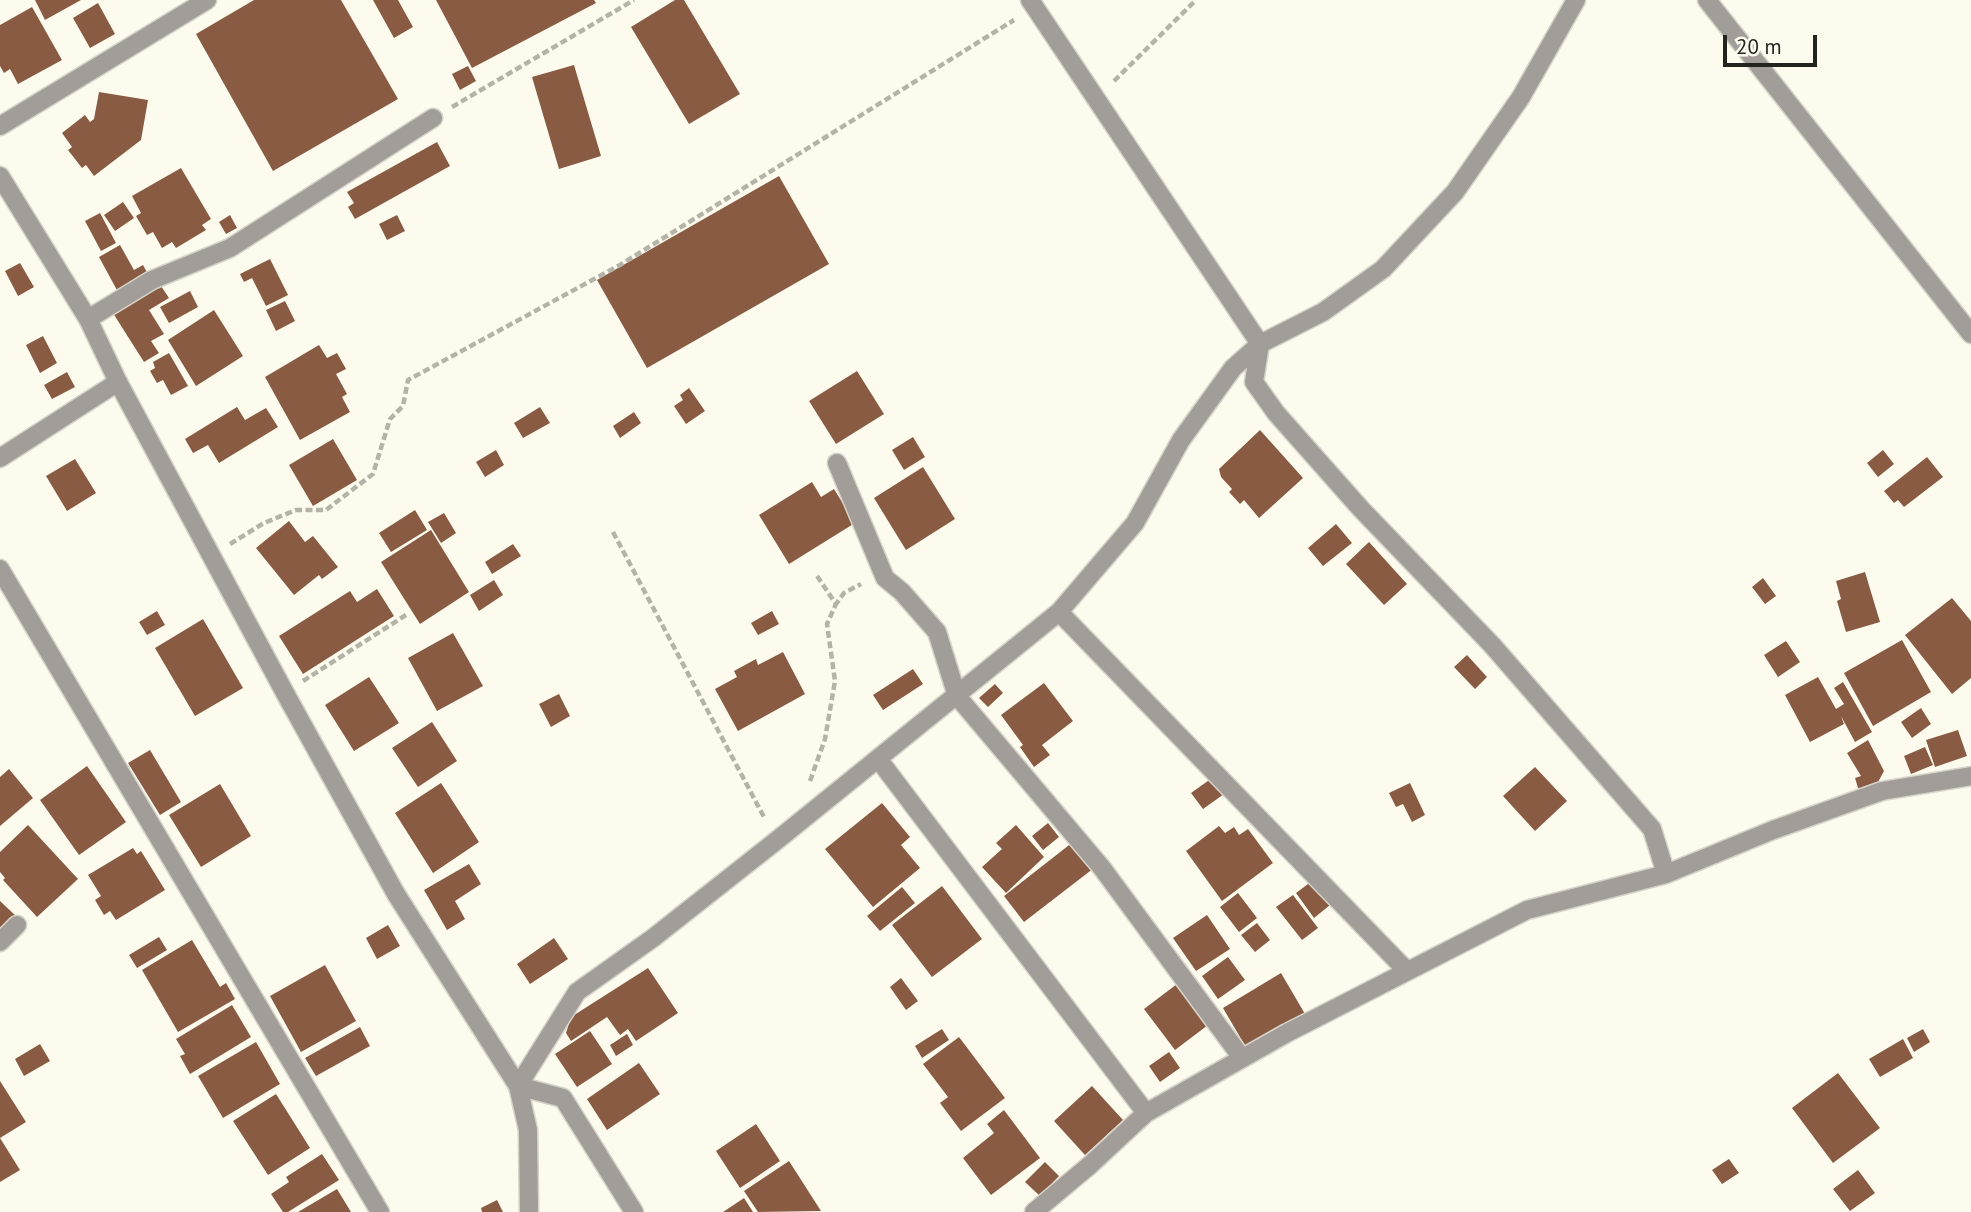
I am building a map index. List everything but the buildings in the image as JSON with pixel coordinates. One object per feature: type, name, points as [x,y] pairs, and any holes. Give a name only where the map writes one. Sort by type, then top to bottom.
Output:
[{"type":"street","points":[[0,126],[207,0]]},
{"type":"street","points":[[518,1086],[577,992],[653,938],[879,760],[1059,612],[1135,523],[1181,440],[1233,368],[1260,344],[1323,312],[1383,269],[1455,192],[1521,97],[1576,0]]},
{"type":"street","points":[[1707,0],[1971,334]]},
{"type":"street","points":[[1032,4],[1260,344],[1254,382],[1276,413],[1361,509],[1492,645],[1652,829],[1666,874]]},
{"type":"street","points":[[88,319],[152,280],[230,248],[433,118]]},
{"type":"street","points":[[0,176],[88,319],[118,382],[396,894],[518,1086],[528,1130],[528,1212]]},
{"type":"street","points":[[0,458],[118,382]]},
{"type":"street","points":[[837,463],[885,578],[902,592],[937,632],[957,695],[1102,868],[1242,1058]]},
{"type":"street","points":[[0,569],[380,1212]]},
{"type":"street","points":[[1059,612],[1407,971]]},
{"type":"street","points":[[879,760],[1146,1112]]},
{"type":"street","points":[[1034,1212],[1090,1165],[1146,1112],[1242,1058],[1527,910],[1666,874],[1773,830],[1882,791],[1971,775]]},
{"type":"street","points":[[0,942],[17,925]]},
{"type":"street","points":[[518,1086],[563,1098],[635,1212]]},
{"type":"path","points":[[433,118],[634,0]]},
{"type":"path","points":[[1096,99],[1196,0]]},
{"type":"path","points":[[212,556],[264,523],[296,510],[326,510],[373,474],[390,419],[403,406],[408,380],[620,265],[1032,4]]},
{"type":"path","points":[[613,531],[776,841]]},
{"type":"path","points":[[817,576],[836,604]]},
{"type":"path","points":[[814,811],[806,792],[825,739],[835,681],[827,624],[844,593],[868,579],[885,578]]},
{"type":"path","points":[[285,693],[406,615]]}]
